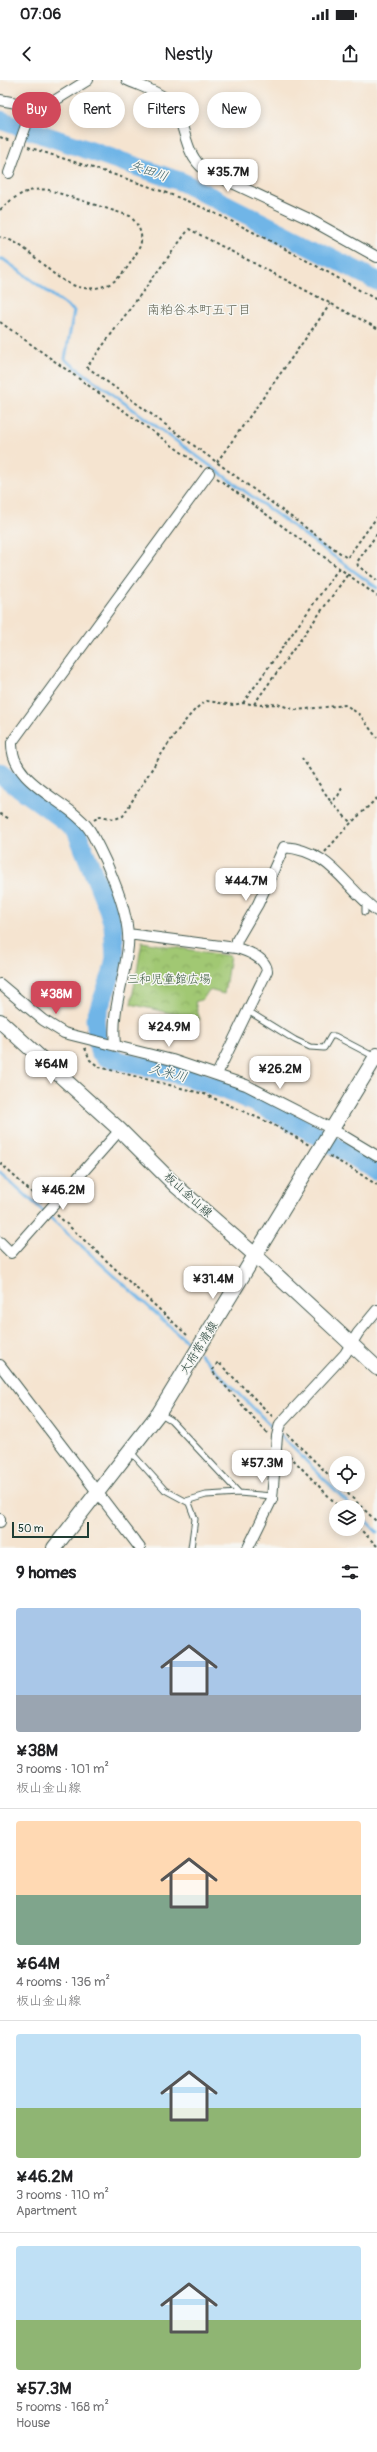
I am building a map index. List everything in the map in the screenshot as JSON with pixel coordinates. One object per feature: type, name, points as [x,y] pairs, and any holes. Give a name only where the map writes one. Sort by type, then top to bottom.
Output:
[{"type":"main road","name":"板山金山線","points":[[0,1021],[120,1130],[176,1186],[377,1368]]},
{"type":"main road","name":"大府常滑線","points":[[54,1548],[159,1413],[376,1056]]},
{"type":"street","points":[[61,98],[88,80]]},
{"type":"street","points":[[127,80],[160,95],[171,105],[180,119],[191,156],[195,163],[205,170],[310,220],[377,257]]},
{"type":"street","points":[[0,100],[12,104]]},
{"type":"street","points":[[9,173],[25,128]]},
{"type":"street","points":[[115,1044],[115,1010],[128,946],[126,917],[104,857],[88,828],[33,782],[12,757],[12,742],[209,473]]},
{"type":"street","points":[[236,948],[237,940],[258,904],[284,848],[297,848],[320,857],[332,865],[365,907],[377,911]]},
{"type":"street","points":[[128,934],[236,948],[248,952],[267,967],[267,971],[217,1074]]},
{"type":"street","points":[[0,984],[43,1020],[64,1033],[115,1044],[217,1074],[246,1085],[332,1129],[377,1156]]},
{"type":"street","points":[[0,1242],[11,1253],[120,1130]]},
{"type":"street","points":[[248,1548],[272,1496],[277,1436],[280,1424],[352,1344],[358,1333],[377,1310]]},
{"type":"street","points":[[0,1365],[140,1548]]},
{"type":"lane","points":[[248,1011],[310,1047],[324,1048],[331,1036],[335,1036],[376,1056]]},
{"type":"lane","points":[[159,1413],[171,1420],[240,1493]]},
{"type":"lane","points":[[130,1450],[165,1490],[186,1501],[193,1509],[195,1519],[191,1548]]},
{"type":"lane","points":[[186,1501],[206,1495],[240,1493],[272,1496]]},
{"type":"path","points":[[19,144],[123,178],[207,210],[269,241],[377,300]]},
{"type":"path","points":[[0,210],[15,197],[28,191],[38,188],[49,190],[130,216],[137,223],[142,241],[138,251],[119,277],[102,287],[88,288],[74,286],[16,244],[0,237]]},
{"type":"path","points":[[377,328],[189,229],[87,367],[347,558],[377,517]]},
{"type":"path","points":[[209,473],[331,303]]},
{"type":"path","points":[[0,322],[377,596]]},
{"type":"path","points":[[377,534],[357,564],[377,580]]},
{"type":"path","points":[[243,702],[339,568]]},
{"type":"path","points":[[254,705],[348,574]]},
{"type":"path","points":[[88,828],[100,816],[115,819],[122,816],[160,755],[203,702],[212,701],[233,705],[243,702],[254,705],[277,704],[296,710],[346,706],[360,715],[377,738]]},
{"type":"path","points":[[302,758],[331,802],[351,823]]},
{"type":"path","points":[[331,802],[338,796],[342,788]]},
{"type":"path","points":[[320,857],[351,823],[377,798]]},
{"type":"path","points":[[0,814],[10,820]]},
{"type":"path","points":[[83,1038],[83,1043],[90,1060],[100,1067],[183,1088],[223,1101],[274,1125],[354,1170],[377,1185]]},
{"type":"path","points":[[0,1163],[187,1335]]},
{"type":"path","points":[[277,1436],[270,1436],[212,1371],[218,1362],[280,1424],[283,1430],[329,1475]]},
{"type":"path","points":[[277,1447],[284,1450],[332,1500]]},
{"type":"path","points":[[346,1492],[377,1522]]},
{"type":"path","points":[[365,1534],[377,1546]]},
{"type":"green space","name":"三和児童館広場","points":[[142,942],[230,956],[224,994],[209,990],[203,999],[195,1002],[200,1020],[131,1004]]},
{"type":"waterway","name":"矢田川","points":[[0,120],[182,182],[377,281]]},
{"type":"waterway","points":[[0,259],[3,259],[74,311],[65,359],[67,361],[377,588]]},
{"type":"waterway","name":"久米川","points":[[0,774],[75,828],[108,909],[113,925],[115,958],[111,976],[95,1019],[99,1051],[106,1057],[169,1072],[229,1091],[294,1122],[377,1171]]},
{"type":"waterway","points":[[0,1172],[194,1348]]},
{"type":"waterway","points":[[200,1354],[276,1431]]},
{"type":"waterway","points":[[280,1435],[345,1500]]},
{"type":"waterway","points":[[365,1520],[377,1532]]},
{"type":"district","name":"南粕谷本町五丁目","points":[[199,310]]}]
